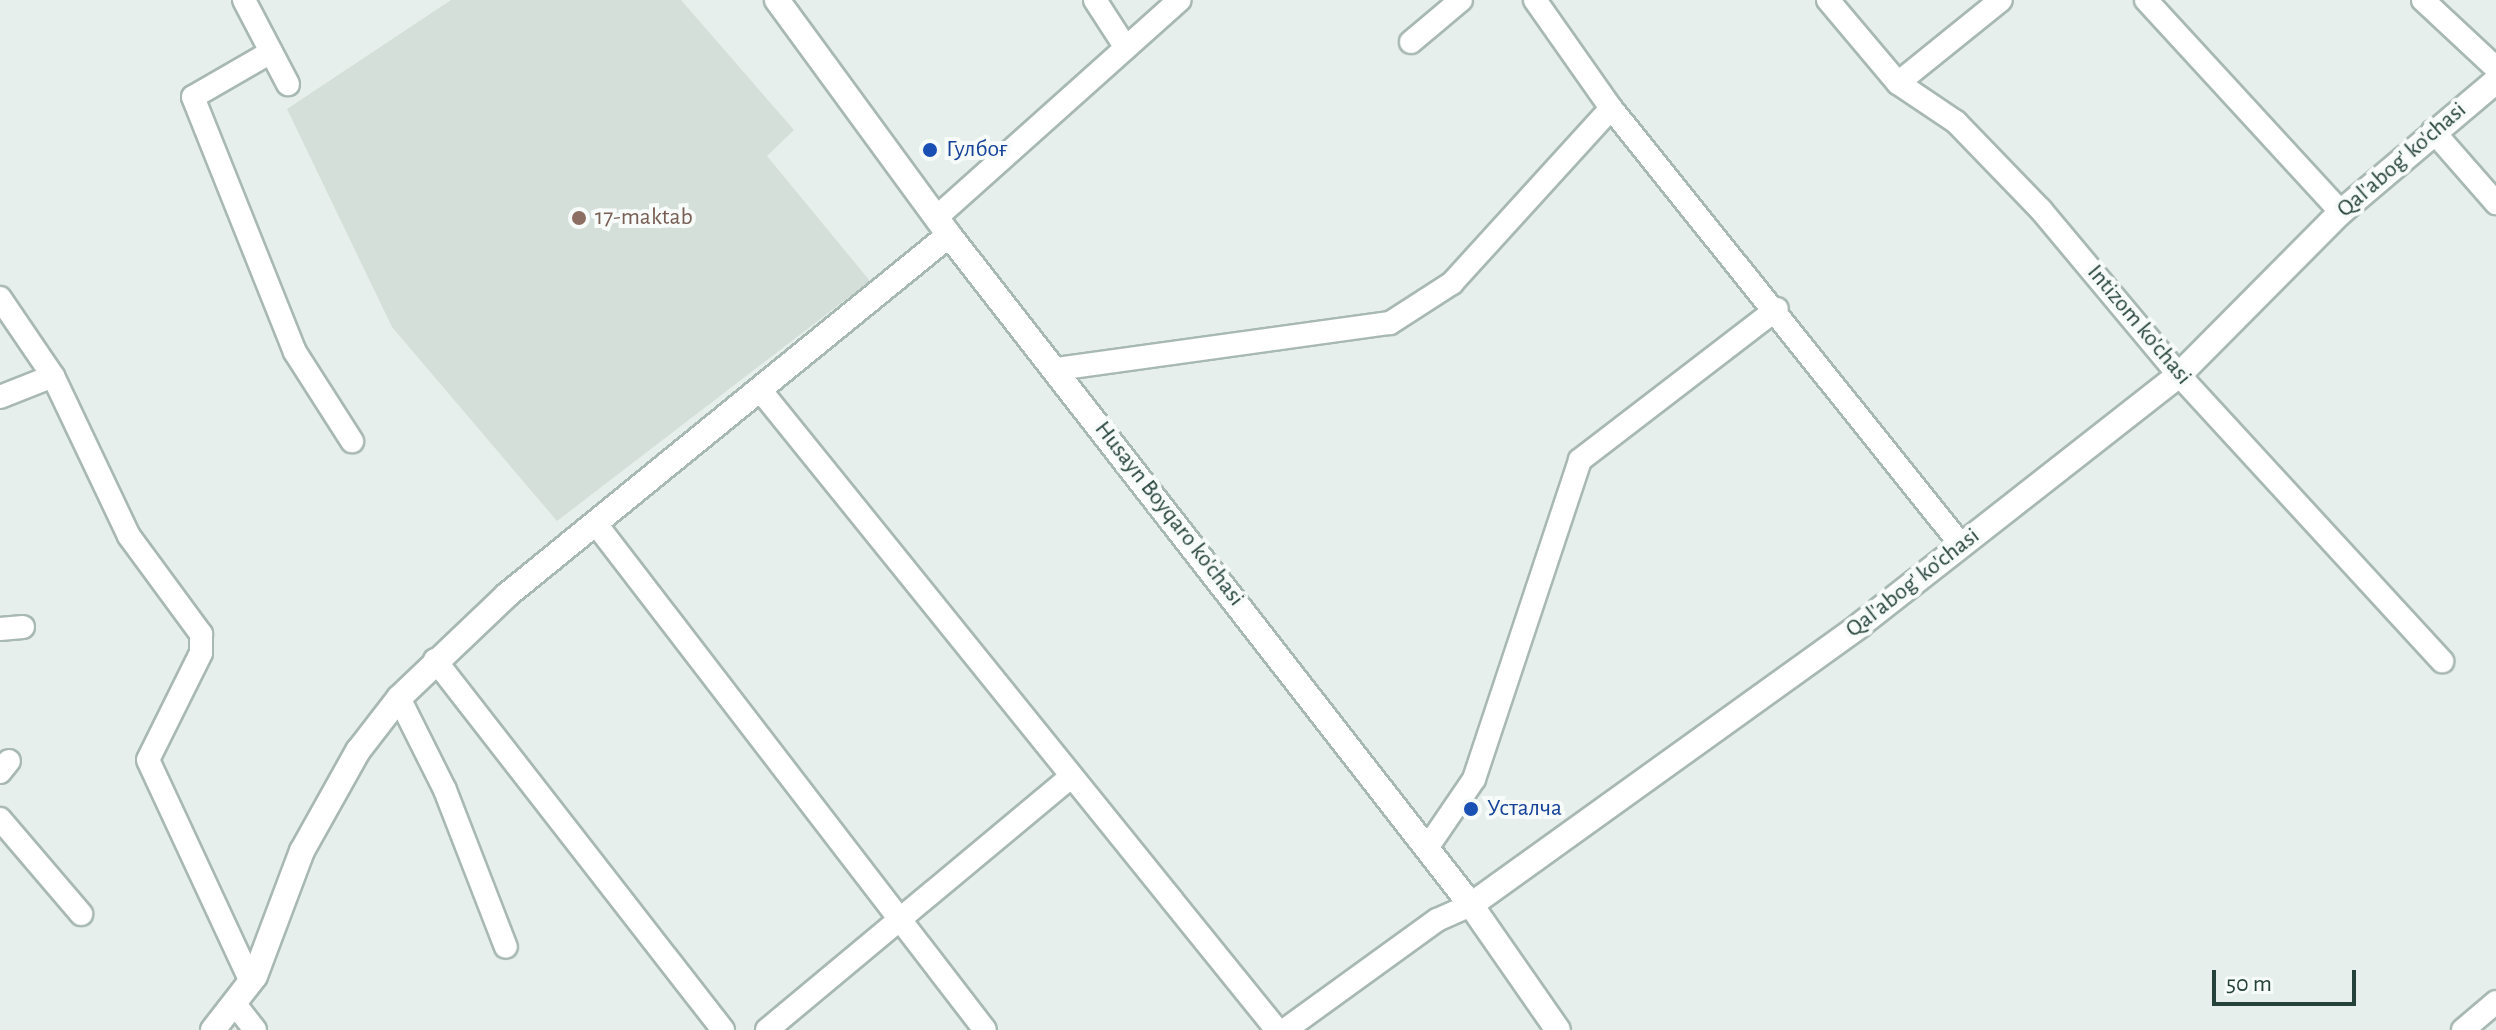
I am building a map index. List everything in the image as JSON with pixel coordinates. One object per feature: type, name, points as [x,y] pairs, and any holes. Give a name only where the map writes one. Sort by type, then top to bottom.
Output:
[{"type":"street","points":[[244,0],[288,84]]},
{"type":"street","name":"Husayn Boyqaro ko'chasi","points":[[777,0],[944,225],[1471,905],[1558,1030]]},
{"type":"street","points":[[1095,0],[1126,48]]},
{"type":"street","points":[[213,1030],[251,982],[302,851],[358,751],[399,698],[435,660],[596,524],[761,391],[944,225],[1126,48],[1180,0]]},
{"type":"street","points":[[1411,42],[1461,0]]},
{"type":"street","points":[[1535,0],[1611,108],[1777,309],[1962,546]]},
{"type":"street","name":"Intizom ko'chasi","points":[[1828,0],[1898,83],[1956,122],[2179,375],[2442,661]]},
{"type":"street","points":[[1898,83],[2001,0]]},
{"type":"street","points":[[2146,0],[2341,212]]},
{"type":"street","points":[[2423,0],[2496,68]]},
{"type":"street","points":[[271,52],[193,97],[295,352],[352,441]]},
{"type":"street","name":"Qal'abog' ko'chasi","points":[[1285,1030],[1437,920],[1471,905],[1962,546],[2179,375],[2341,212],[2433,131],[2496,81]]},
{"type":"street","points":[[1057,369],[1390,323],[1452,283],[1611,108]]},
{"type":"street","points":[[2433,131],[2496,203]]},
{"type":"street","points":[[0,298],[53,376],[129,536],[201,634],[201,653],[148,760],[251,982]]},
{"type":"street","points":[[1427,848],[1474,779],[1580,460],[1777,309]]},
{"type":"street","points":[[0,397],[53,376]]},
{"type":"street","points":[[761,391],[1277,1030]]},
{"type":"street","points":[[596,524],[985,1030]]},
{"type":"street","points":[[435,660],[723,1030]]},
{"type":"street","points":[[399,698],[445,790],[506,947]]},
{"type":"street","points":[[767,1030],[901,922],[1071,777]]},
{"type":"street","points":[[0,819],[81,914]]},
{"type":"street","points":[[2463,1030],[2496,1002]]},
{"type":"street","points":[[234,1003],[255,1030]]},
{"type":"shaded area","name":"17-maktab","points":[[451,0],[681,0],[794,130],[767,156],[870,281],[557,521],[392,327],[287,109]]},
{"type":"place","name":"Гулбоғ","points":[[930,150]]},
{"type":"place","name":"17-maktab","points":[[579,218]]},
{"type":"place","name":"Усталча","points":[[1471,809]]}]
